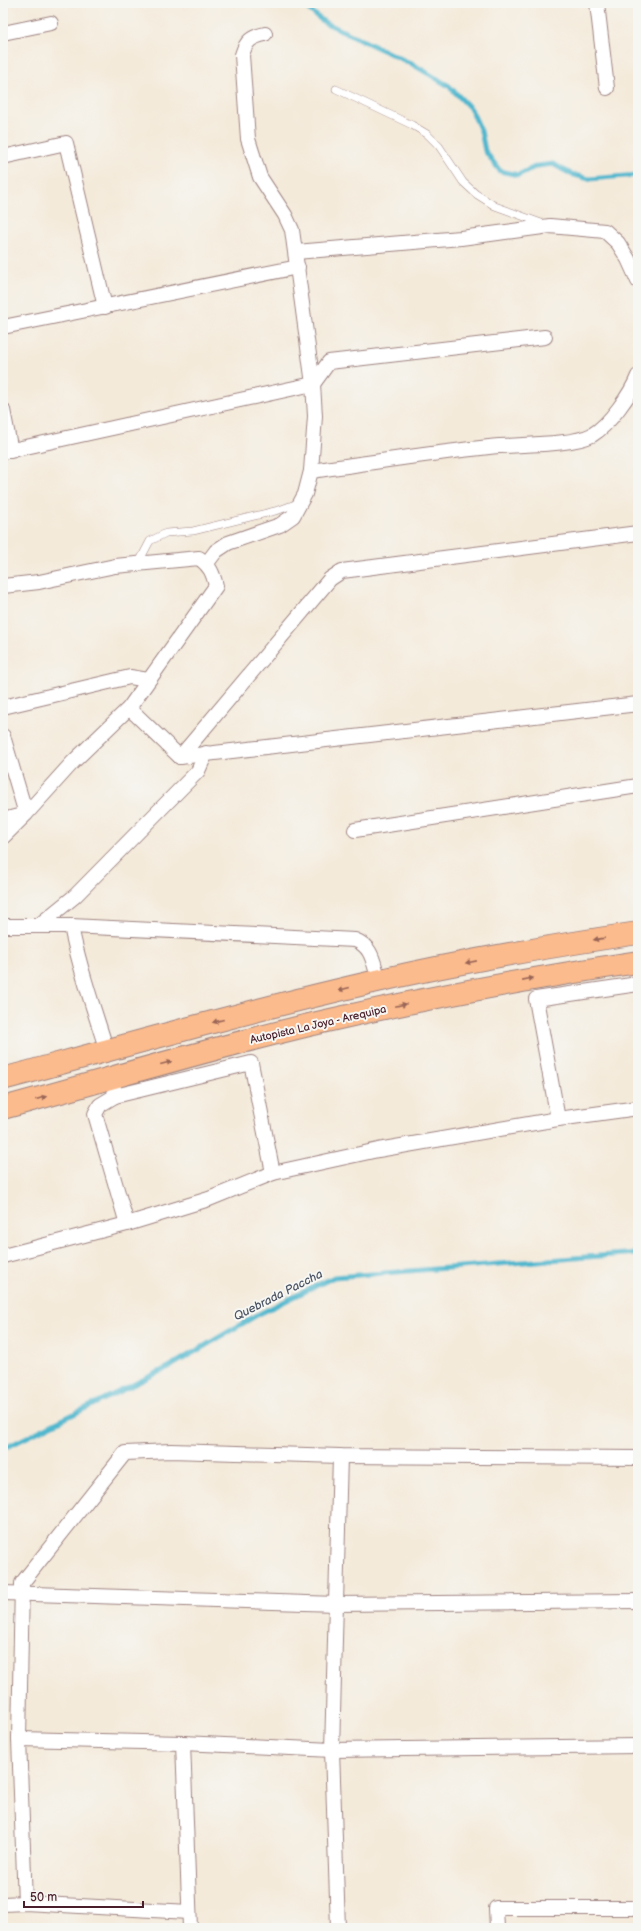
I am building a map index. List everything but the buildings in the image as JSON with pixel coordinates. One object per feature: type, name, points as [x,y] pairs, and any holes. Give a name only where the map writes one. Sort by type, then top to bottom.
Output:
[{"type":"main road","points":[[3,1079],[275,1005],[379,980],[538,948],[638,933]]},
{"type":"main road","name":"Autopista La Joya - Arequipa","points":[[3,1108],[113,1087],[325,1021],[534,978],[638,962]]},
{"type":"street","points":[[597,3],[607,88]]},
{"type":"street","points":[[3,33],[51,23]]},
{"type":"street","points":[[207,563],[216,551],[228,543],[280,525],[293,516],[305,494],[311,471],[315,416],[314,384],[292,230],[285,215],[260,177],[248,139],[242,55],[246,44],[252,37],[265,34]]},
{"type":"street","points":[[3,157],[66,143],[105,307]]},
{"type":"street","points":[[296,252],[461,238],[550,226],[604,231],[618,243],[628,259],[638,281]]},
{"type":"street","points":[[3,327],[298,267]]},
{"type":"street","points":[[3,410],[7,452],[314,384],[329,362],[545,337]]},
{"type":"street","points":[[311,471],[489,447],[568,441],[590,436],[602,428],[624,401],[638,376]]},
{"type":"street","points":[[180,758],[330,579],[342,571],[638,533]]},
{"type":"street","points":[[3,586],[39,582],[115,566],[199,558],[207,563],[213,572],[216,586],[129,708],[73,762],[3,837]]},
{"type":"street","points":[[3,708],[130,677],[148,680]]},
{"type":"street","points":[[180,758],[638,704]]},
{"type":"street","points":[[129,708],[180,758]]},
{"type":"street","points":[[3,736],[26,814]]},
{"type":"street","points":[[38,926],[75,896],[198,771],[206,754]]},
{"type":"street","points":[[355,830],[638,786]]},
{"type":"street","points":[[3,820],[26,814]]},
{"type":"street","points":[[3,926],[71,926],[355,940],[363,943],[369,949],[379,980]]},
{"type":"street","points":[[71,926],[76,955],[107,1050]]},
{"type":"street","points":[[558,1119],[536,999],[638,984]]},
{"type":"street","points":[[127,1224],[95,1114],[113,1087],[251,1063],[273,1173]]},
{"type":"street","points":[[3,1256],[127,1224],[209,1199],[273,1173],[378,1150],[558,1119],[638,1108]]},
{"type":"street","points":[[25,1903],[19,1739],[22,1583],[125,1453],[171,1451],[340,1456],[638,1458]]},
{"type":"street","points":[[338,1928],[332,1750],[340,1456]]},
{"type":"street","points":[[3,1593],[336,1604],[638,1601]]},
{"type":"street","points":[[19,1739],[184,1743],[332,1750],[638,1746]]},
{"type":"street","points":[[184,1743],[190,1928]]},
{"type":"street","points":[[3,1904],[25,1903],[190,1912]]},
{"type":"street","points":[[497,1928],[496,1908],[638,1908]]},
{"type":"lane","points":[[336,90],[412,125],[427,134],[439,146],[463,182],[476,194],[495,206],[550,226]]},
{"type":"lane","points":[[138,564],[150,541],[166,533],[193,531],[279,510],[299,503]]},
{"type":"waterway","points":[[301,3],[324,22],[414,65],[449,86],[471,109],[481,131],[485,151],[500,171],[518,175],[537,166],[553,164],[571,174],[589,179],[638,175]]},
{"type":"waterway","name":"Quebrada Paccha","points":[[3,1449],[169,1367],[257,1315],[334,1277],[638,1253]]}]
